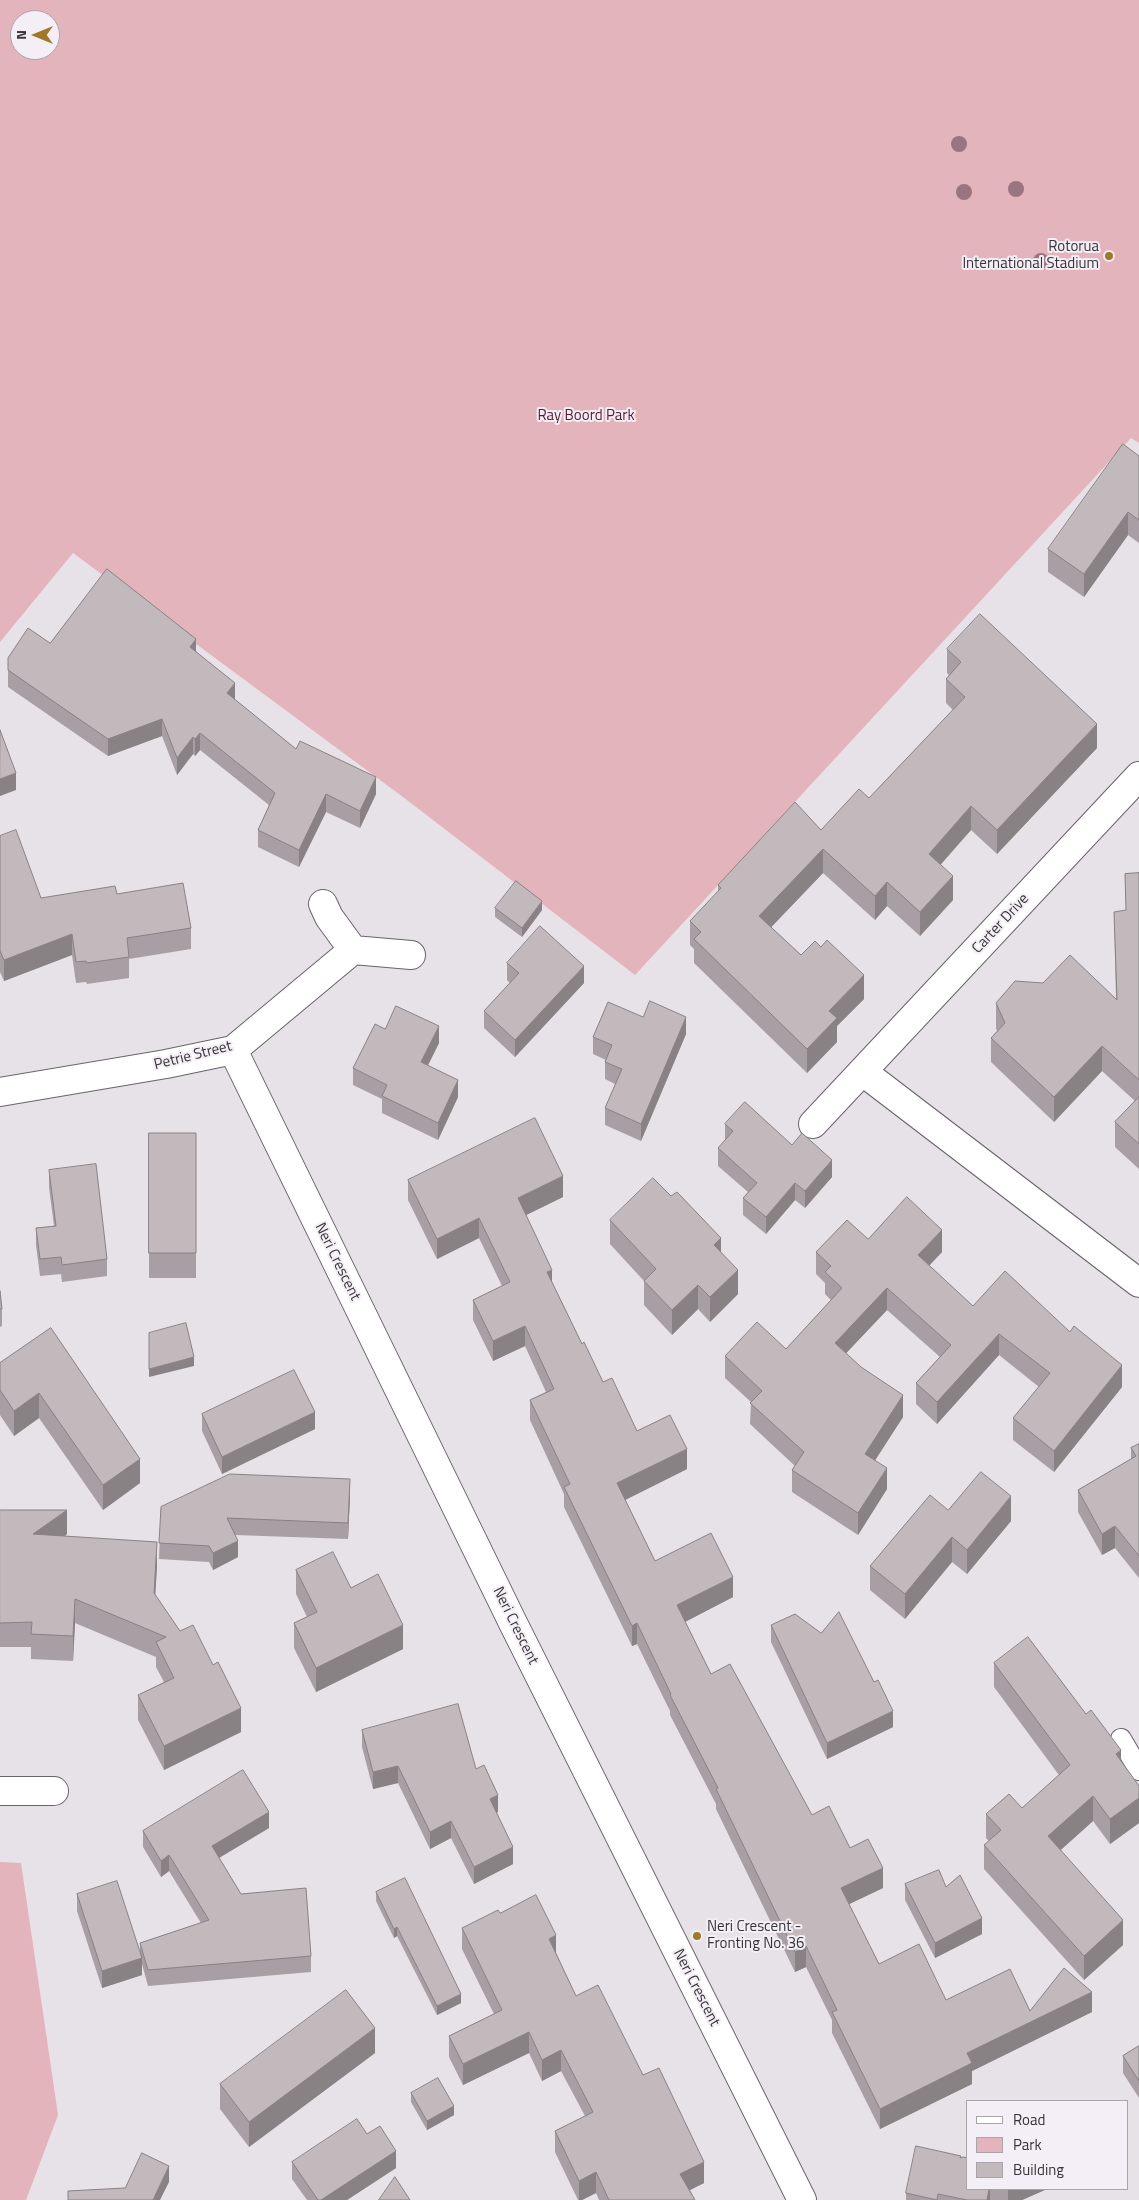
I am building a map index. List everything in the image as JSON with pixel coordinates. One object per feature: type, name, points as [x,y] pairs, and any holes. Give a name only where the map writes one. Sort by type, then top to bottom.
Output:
[{"type":"street","name":"Carter Drive","points":[[813,1124],[1139,776]]},
{"type":"street","points":[[323,904],[329,917],[353,950],[411,955]]},
{"type":"street","name":"Petrie Street","points":[[0,1092],[166,1064],[233,1050],[353,950]]},
{"type":"street","name":"Neri Crescent","points":[[233,1050],[518,1632],[802,2200]]},
{"type":"street","points":[[863,1072],[1139,1283]]},
{"type":"street","points":[[0,1791],[54,1791]]},
{"type":"lane","points":[[1121,1739],[1139,1770]]},
{"type":"green space","name":"Ray Boord Park","points":[[0,0],[1139,0],[1139,443],[1131,438],[635,975],[403,797],[73,553],[0,642]]},
{"type":"green space","points":[[0,1862],[21,1863],[58,2115],[26,2200],[0,2200]]},
{"type":"building","points":[[1123,444],[1139,456],[1139,520],[1128,512],[1084,574],[1048,549]]},
{"type":"building","points":[[107,569],[196,639],[190,647],[235,683],[227,693],[296,749],[300,741],[376,777],[360,811],[326,794],[299,850],[258,830],[275,793],[200,733],[195,739],[193,737],[177,758],[162,719],[108,739],[8,670],[8,658],[28,628],[50,643]]},
{"type":"building","points":[[980,614],[1097,724],[997,830],[971,806],[929,854],[953,876],[920,912],[887,882],[875,896],[823,849],[759,916],[801,955],[815,941],[821,947],[827,940],[864,975],[829,1011],[837,1018],[807,1049],[694,939],[701,932],[690,921],[721,888],[718,885],[795,802],[821,830],[859,789],[869,798],[965,697],[946,679],[961,662],[947,649]]},
{"type":"building","points":[[0,730],[16,773],[0,779]]},
{"type":"building","points":[[16,830],[41,898],[115,886],[117,894],[183,883],[191,928],[127,938],[129,957],[87,963],[86,961],[76,962],[72,934],[4,960],[0,951],[0,836]]},
{"type":"building","points":[[1139,873],[1139,1080],[1102,1046],[1054,1097],[991,1038],[1005,1023],[996,1003],[1015,981],[1043,983],[1070,955],[1117,1000],[1114,912],[1126,910],[1125,874]]},
{"type":"building","points":[[516,881],[542,901],[522,928],[495,908]]},
{"type":"building","points":[[540,926],[584,966],[515,1040],[484,1011],[519,973],[507,963]]},
{"type":"building","points":[[650,1001],[686,1017],[641,1124],[605,1108],[622,1069],[605,1062],[612,1045],[593,1037],[608,1002],[643,1017]]},
{"type":"building","points":[[396,1006],[439,1026],[421,1062],[458,1080],[438,1123],[382,1096],[387,1085],[353,1068],[375,1024],[385,1029]]},
{"type":"building","points":[[1139,1097],[1139,1144],[1115,1122]]},
{"type":"building","points":[[745,1102],[792,1145],[802,1133],[832,1160],[805,1191],[795,1183],[766,1217],[743,1198],[757,1183],[718,1148],[733,1131],[725,1124]]},
{"type":"building","points":[[535,1118],[563,1176],[518,1198],[552,1270],[547,1272],[603,1382],[612,1378],[637,1431],[670,1415],[687,1449],[617,1483],[655,1561],[711,1533],[733,1577],[677,1605],[711,1674],[730,1664],[812,1815],[829,1806],[850,1848],[868,1839],[883,1868],[841,1888],[879,1964],[919,1944],[946,2000],[1010,1969],[1030,2011],[1064,1968],[1092,1992],[967,2053],[972,2063],[880,2109],[832,2012],[837,2010],[806,1946],[795,1952],[716,1789],[718,1788],[670,1695],[637,1623],[632,1626],[564,1487],[570,1484],[530,1400],[554,1389],[525,1326],[493,1341],[473,1300],[510,1282],[479,1218],[437,1239],[408,1180]]},
{"type":"building","points":[[149,1133],[196,1133],[196,1253],[149,1253]]},
{"type":"building","points":[[96,1164],[107,1259],[62,1265],[61,1257],[40,1259],[36,1228],[56,1226],[49,1170]]},
{"type":"building","points":[[653,1178],[671,1196],[677,1192],[721,1238],[714,1245],[738,1270],[710,1297],[698,1285],[672,1310],[644,1281],[656,1269],[610,1220]]},
{"type":"building","points":[[907,1197],[942,1230],[918,1255],[973,1306],[1005,1271],[1070,1332],[1074,1326],[1122,1365],[1054,1451],[1013,1418],[1050,1373],[999,1334],[937,1402],[916,1383],[951,1345],[887,1288],[835,1343],[861,1367],[903,1395],[865,1454],[887,1468],[858,1513],[792,1470],[804,1452],[750,1403],[762,1391],[725,1356],[757,1322],[786,1349],[842,1288],[825,1272],[831,1266],[816,1252],[847,1220],[868,1239]]},
{"type":"building","points":[[0,1291],[2,1309],[0,1309]]},
{"type":"building","points":[[186,1323],[194,1357],[149,1369],[149,1333]]},
{"type":"building","points":[[51,1328],[140,1459],[103,1485],[39,1393],[14,1411],[0,1390],[0,1363]]},
{"type":"building","points":[[294,1370],[315,1412],[222,1457],[202,1414]]},
{"type":"building","points":[[1139,1444],[1139,1556],[1115,1526],[1102,1534],[1078,1490],[1136,1456],[1131,1448]]},
{"type":"building","points":[[981,1472],[1011,1496],[967,1550],[952,1537],[905,1594],[870,1566],[930,1495],[948,1510]]},
{"type":"building","points":[[230,1474],[350,1479],[348,1523],[227,1518],[238,1541],[213,1553],[209,1546],[159,1543],[161,1507]]},
{"type":"building","points":[[0,1510],[67,1510],[33,1534],[157,1542],[154,1593],[180,1631],[193,1625],[213,1665],[218,1662],[241,1708],[164,1746],[138,1695],[174,1678],[156,1642],[166,1637],[75,1599],[73,1636],[31,1634],[32,1622],[0,1623]]},
{"type":"building","points":[[333,1552],[351,1588],[378,1574],[403,1625],[316,1668],[294,1623],[317,1612],[296,1570]]},
{"type":"building","points":[[839,1612],[874,1682],[878,1680],[893,1711],[827,1743],[771,1625],[795,1614],[821,1633]]},
{"type":"building","points":[[1028,1637],[1086,1714],[1091,1710],[1121,1750],[1116,1754],[1139,1786],[1139,1798],[1110,1819],[1093,1796],[1048,1836],[1123,1920],[1084,1956],[984,1845],[1001,1830],[986,1814],[1009,1794],[1022,1808],[1070,1765],[994,1663]]},
{"type":"building","points":[[458,1704],[476,1769],[484,1765],[498,1795],[490,1799],[513,1847],[474,1867],[451,1821],[430,1832],[398,1766],[373,1772],[362,1730]]},
{"type":"building","points":[[243,1770],[269,1812],[212,1846],[241,1894],[306,1888],[311,1956],[148,1970],[140,1943],[209,1920],[169,1855],[161,1861],[143,1831]]},
{"type":"building","points":[[939,1870],[946,1887],[960,1875],[982,1918],[935,1943],[905,1884]]},
{"type":"building","points":[[405,1878],[461,1994],[437,2006],[397,1927],[394,1929],[376,1892]]},
{"type":"building","points":[[117,1881],[142,1958],[102,1971],[77,1894]]},
{"type":"building","points":[[536,1895],[556,1935],[549,1939],[576,1996],[598,1985],[643,2075],[659,2068],[704,2162],[680,2174],[695,2200],[609,2200],[596,2172],[579,2181],[555,2131],[593,2112],[561,2050],[542,2060],[529,2032],[463,2064],[449,2036],[502,2010],[462,1928],[498,1910],[500,1913]]},
{"type":"building","points":[[346,1990],[375,2028],[249,2122],[220,2084]]},
{"type":"building","points":[[1139,2046],[1139,2081],[1123,2056]]},
{"type":"building","points":[[438,2078],[454,2106],[427,2121],[411,2093]]},
{"type":"building","points":[[357,2119],[367,2134],[380,2126],[396,2151],[321,2200],[318,2200],[292,2162]]},
{"type":"building","points":[[916,2146],[961,2156],[960,2158],[966,2158],[966,2190],[989,2190],[987,2200],[967,2200],[938,2194],[937,2200],[906,2193]]},
{"type":"building","points":[[142,2153],[169,2166],[153,2200],[68,2200],[68,2191],[125,2188]]},
{"type":"building","points":[[395,2177],[410,2200],[379,2200]]},
{"type":"place","name":"Rotorua International Stadium","points":[[1109,256]]},
{"type":"place","name":"Neri Crescent - Fronting No. 36","points":[[697,1936]]}]
